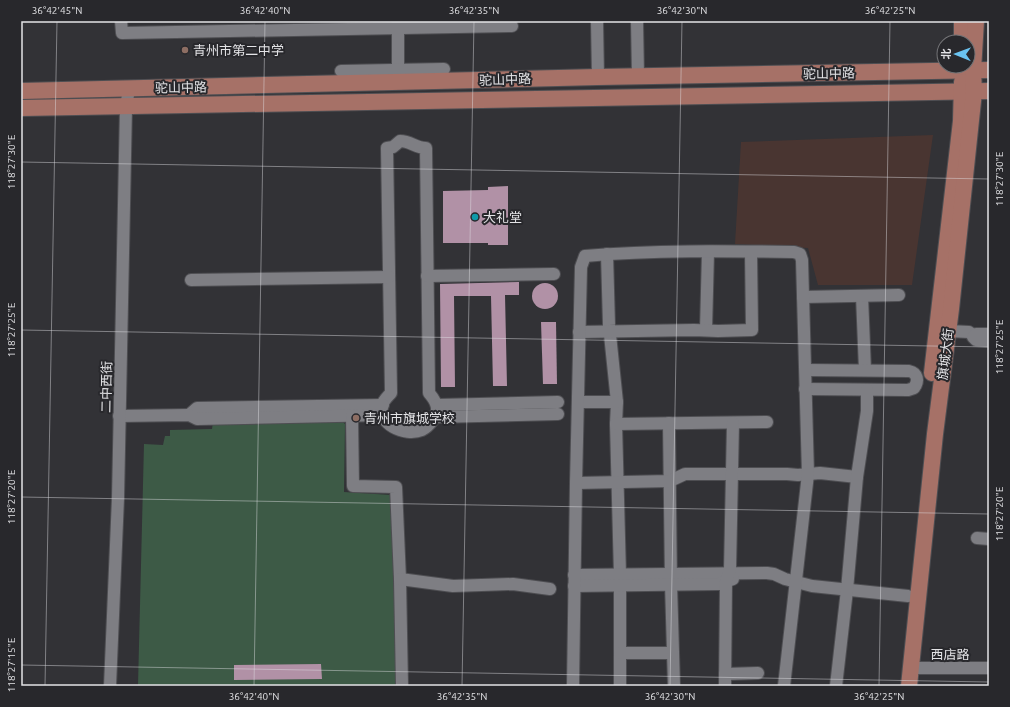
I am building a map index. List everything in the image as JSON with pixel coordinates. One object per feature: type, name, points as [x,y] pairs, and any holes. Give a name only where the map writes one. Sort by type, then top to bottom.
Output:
[{"type":"main road","points":[[962,21],[962,34]]},
{"type":"main road","name":"旗城大街","points":[[975,34],[976,21]]},
{"type":"main road","name":"驼山中路","points":[[21,91],[936,70]]},
{"type":"main road","name":"旗城大街","points":[[909,686],[975,92],[972,74]]},
{"type":"main road","name":"驼山中路","points":[[21,108],[975,92]]},
{"type":"main road","name":"旗城大街","points":[[898,686],[908,596],[924,380],[961,121],[975,92]]},
{"type":"street","points":[[121,21],[122,34],[264,26],[512,26]]},
{"type":"street","points":[[597,21],[598,77]]},
{"type":"street","points":[[637,21],[638,76]]},
{"type":"street","points":[[398,25],[398,70]]},
{"type":"street","points":[[341,70],[444,69]]},
{"type":"street","name":"二中西街","points":[[110,686],[119,416],[126,107],[129,89]]},
{"type":"street","points":[[400,141],[407,141],[418,148],[426,148],[429,393],[436,401],[436,411],[423,430],[414,432],[406,432],[391,426],[383,410],[384,401],[391,393],[389,277],[386,148],[393,147],[400,141]]},
{"type":"street","points":[[706,330],[708,252]]},
{"type":"street","points":[[573,686],[579,332],[581,267],[585,256],[607,254],[708,252],[794,252],[800,254],[802,260],[808,474],[784,686]]},
{"type":"street","points":[[579,332],[752,330],[751,252]]},
{"type":"street","points":[[607,254],[609,325],[617,402],[616,424],[620,580],[620,686]]},
{"type":"street","points":[[427,276],[554,274]]},
{"type":"street","points":[[191,280],[389,277]]},
{"type":"street","points":[[803,296],[899,295]]},
{"type":"street","points":[[862,296],[865,370]]},
{"type":"street","points":[[948,331],[969,332],[976,340],[989,341]]},
{"type":"street","points":[[974,336],[976,334],[989,334]]},
{"type":"street","points":[[805,389],[908,390],[914,388],[924,380],[914,372],[909,371],[806,370]]},
{"type":"street","points":[[836,686],[847,590],[857,477],[867,411],[867,390]]},
{"type":"street","points":[[436,411],[514,409],[558,402]]},
{"type":"street","points":[[578,402],[617,402]]},
{"type":"street","points":[[189,415],[197,408],[383,410]]},
{"type":"street","points":[[514,409],[558,414]]},
{"type":"street","points":[[119,416],[189,415],[197,419],[352,416],[383,410]]},
{"type":"street","points":[[352,416],[353,486],[396,487],[400,579],[402,686]]},
{"type":"street","points":[[616,424],[767,422]]},
{"type":"street","points":[[669,423],[672,653],[674,686]]},
{"type":"street","points":[[725,686],[727,577],[730,570],[733,423]]},
{"type":"street","points":[[576,483],[670,481],[685,474],[820,473],[857,477]]},
{"type":"street","points":[[977,538],[989,539]]},
{"type":"street","points":[[574,580],[671,580],[774,574],[785,579],[812,586],[908,596]]},
{"type":"street","points":[[400,579],[453,586],[513,584],[550,588]]},
{"type":"street","points":[[620,653],[672,653]]},
{"type":"street","name":"西店路","points":[[911,668],[989,668]]},
{"type":"street","points":[[725,674],[758,673]]},
{"type":"shaded area","points":[[933,135],[912,285],[818,285],[808,248],[735,244],[741,142]]},
{"type":"green space","points":[[342,421],[345,424],[344,492],[391,495],[397,685],[138,686],[144,444],[163,445],[165,436],[170,436],[170,430],[212,429],[213,422]]},
{"type":"building","name":"大礼堂","points":[[508,186],[508,245],[488,245],[488,243],[443,243],[443,191],[488,190],[488,187]]},
{"type":"building","points":[[519,282],[519,295],[505,295],[507,386],[493,386],[491,296],[454,296],[455,387],[441,387],[440,284]]},
{"type":"building","points":[[545,283],[554,287],[558,296],[554,305],[545,309],[536,305],[532,296],[536,287]]},
{"type":"building","points":[[541,322],[556,322],[557,384],[543,384]]},
{"type":"building","points":[[321,664],[322,679],[234,680],[234,665]]},
{"type":"place","name":"青州市第二中学","points":[[185,50]]},
{"type":"place","name":"大礼堂","points":[[475,217]]},
{"type":"place","name":"青州市旗城学校","points":[[356,418]]}]
